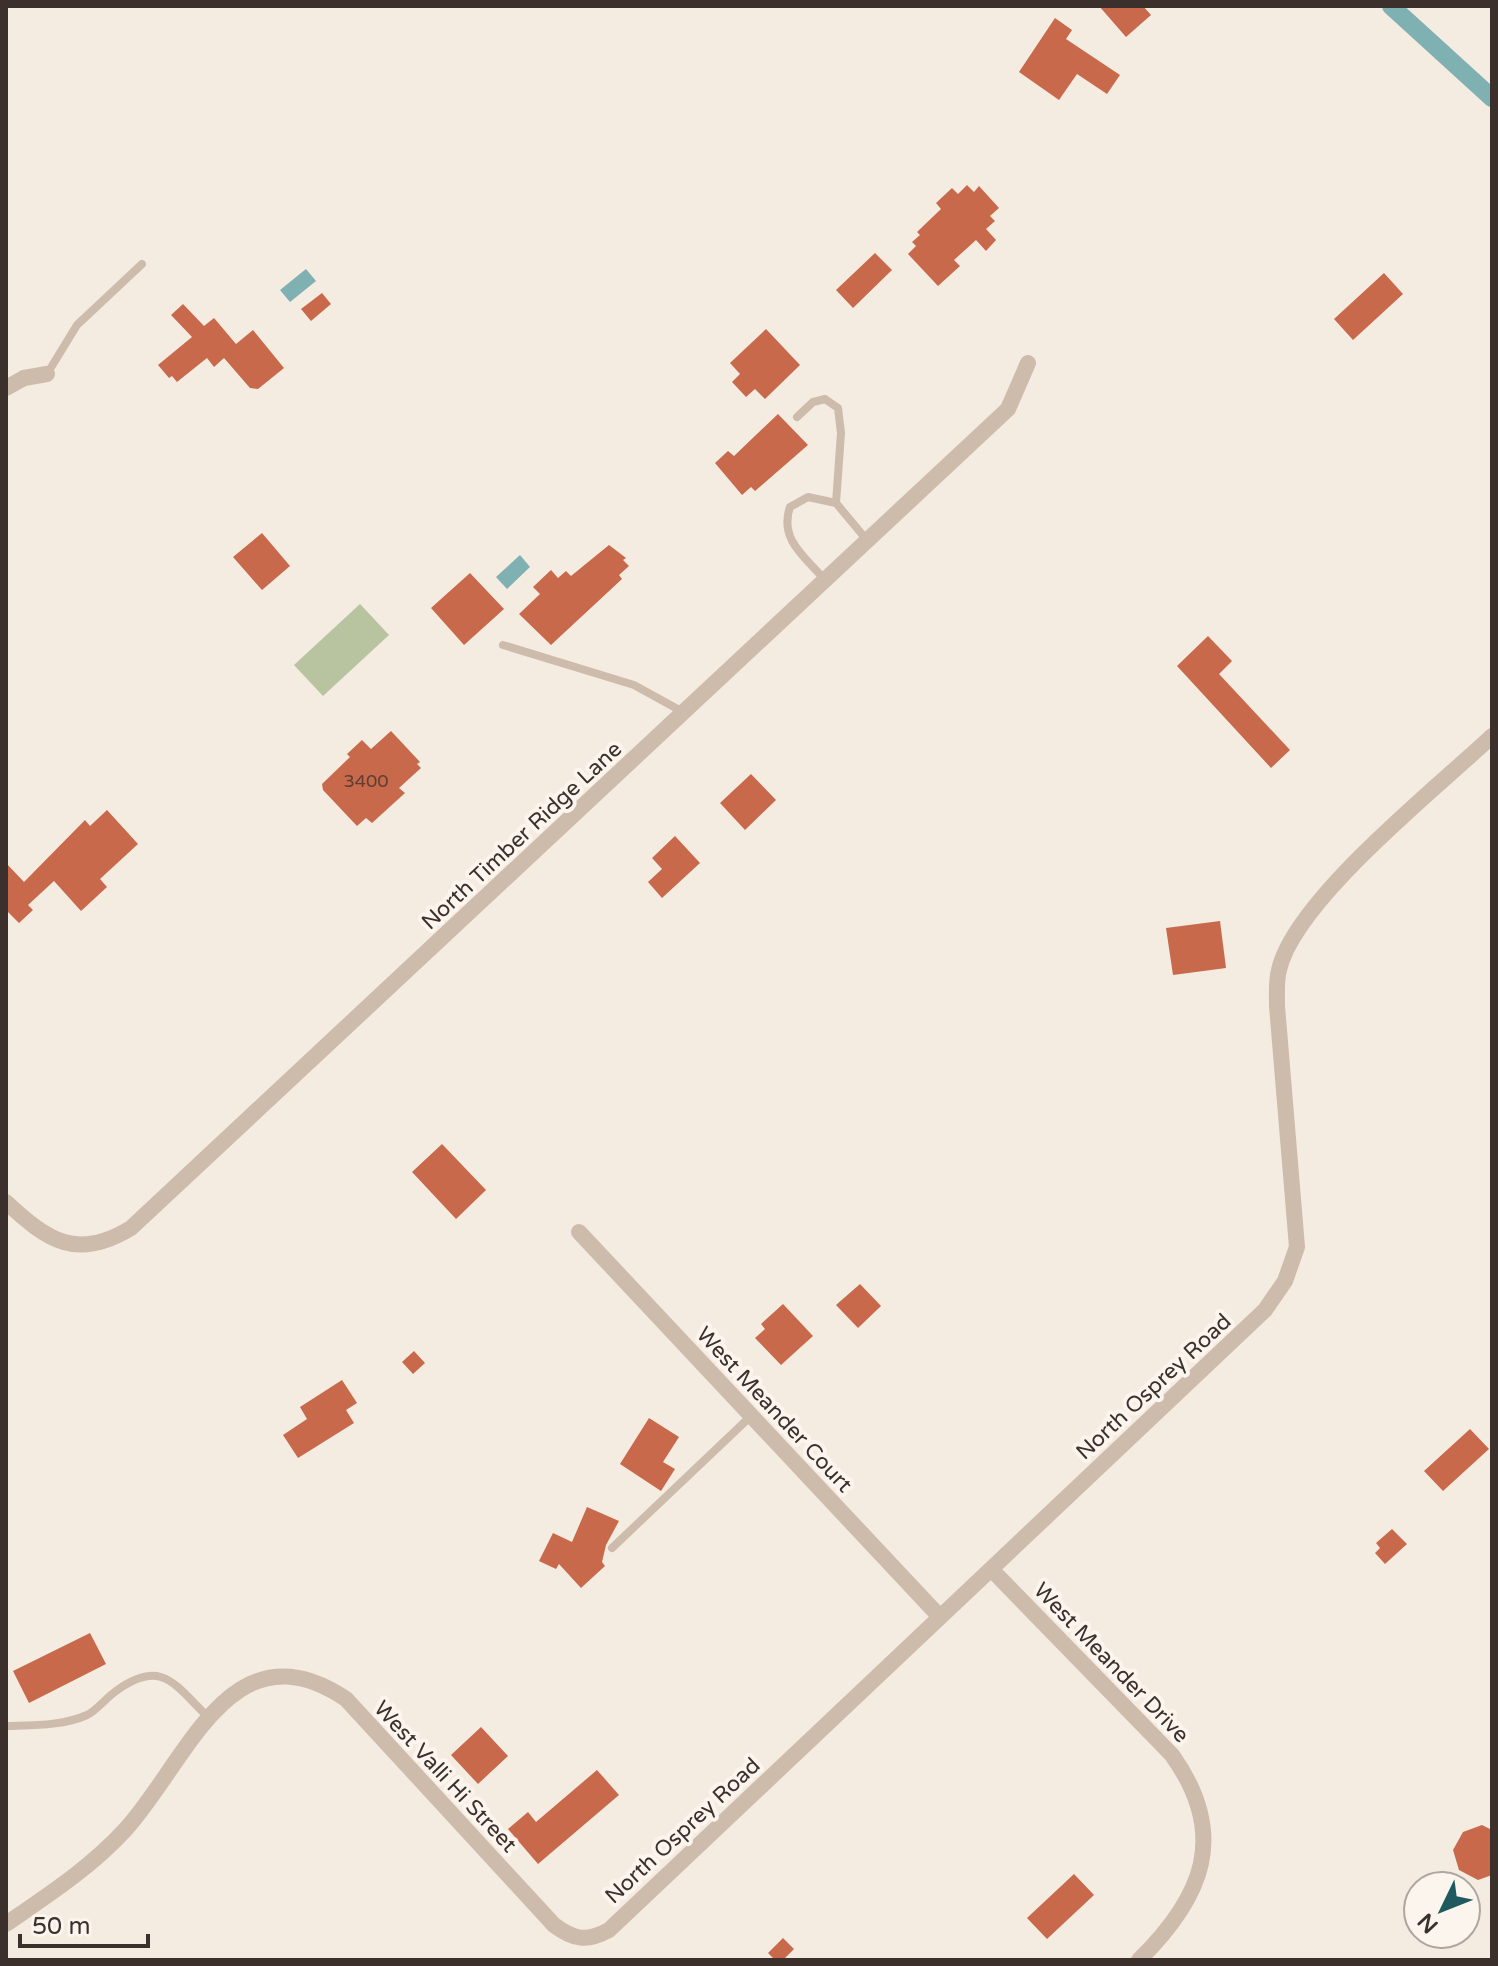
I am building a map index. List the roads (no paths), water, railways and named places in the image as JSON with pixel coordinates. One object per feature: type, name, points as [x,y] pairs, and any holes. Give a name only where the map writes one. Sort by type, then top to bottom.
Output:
[{"type":"street","name":"North Timber Ridge Lane","points":[[6,1202],[47,1235],[71,1245],[92,1245],[131,1228],[1008,409],[1028,363]]},
{"type":"street","points":[[6,388],[24,378],[47,374]]},
{"type":"street","name":"North Osprey Road","points":[[578,1939],[593,1939],[609,1930],[1265,1310],[1285,1281],[1297,1247],[1277,1006],[1279,970],[1294,933],[1347,871],[1492,736]]},
{"type":"street","name":"West Meander Court","points":[[579,1232],[940,1617]]},
{"type":"street","name":"West Meander Drive","points":[[991,1569],[1172,1755],[1184,1772],[1200,1810],[1203,1852],[1195,1889],[1179,1918],[1139,1960]]},
{"type":"street","name":"West Valli Hi Street","points":[[208,1717],[243,1686],[265,1678],[293,1674],[321,1683],[346,1699],[554,1925],[578,1939]]},
{"type":"street","points":[[6,1924],[100,1856],[151,1800],[208,1717]]},
{"type":"lane","points":[[47,374],[77,325],[142,264]]},
{"type":"lane","points":[[797,417],[813,402],[825,399],[838,408],[841,433],[836,503]]},
{"type":"lane","points":[[824,579],[789,541],[785,523],[790,507],[808,497],[836,503],[866,539]]},
{"type":"lane","points":[[503,645],[634,685],[683,712]]},
{"type":"lane","points":[[612,1548],[751,1416]]},
{"type":"lane","points":[[6,1726],[43,1724],[88,1715],[134,1679],[153,1673],[168,1678],[208,1717]]},
{"type":"water","points":[[306,269],[316,281],[290,302],[280,290]]},
{"type":"water","points":[[520,555],[530,567],[507,589],[496,577]]},
{"type":"waterway","points":[[1391,6],[1492,98]]}]
